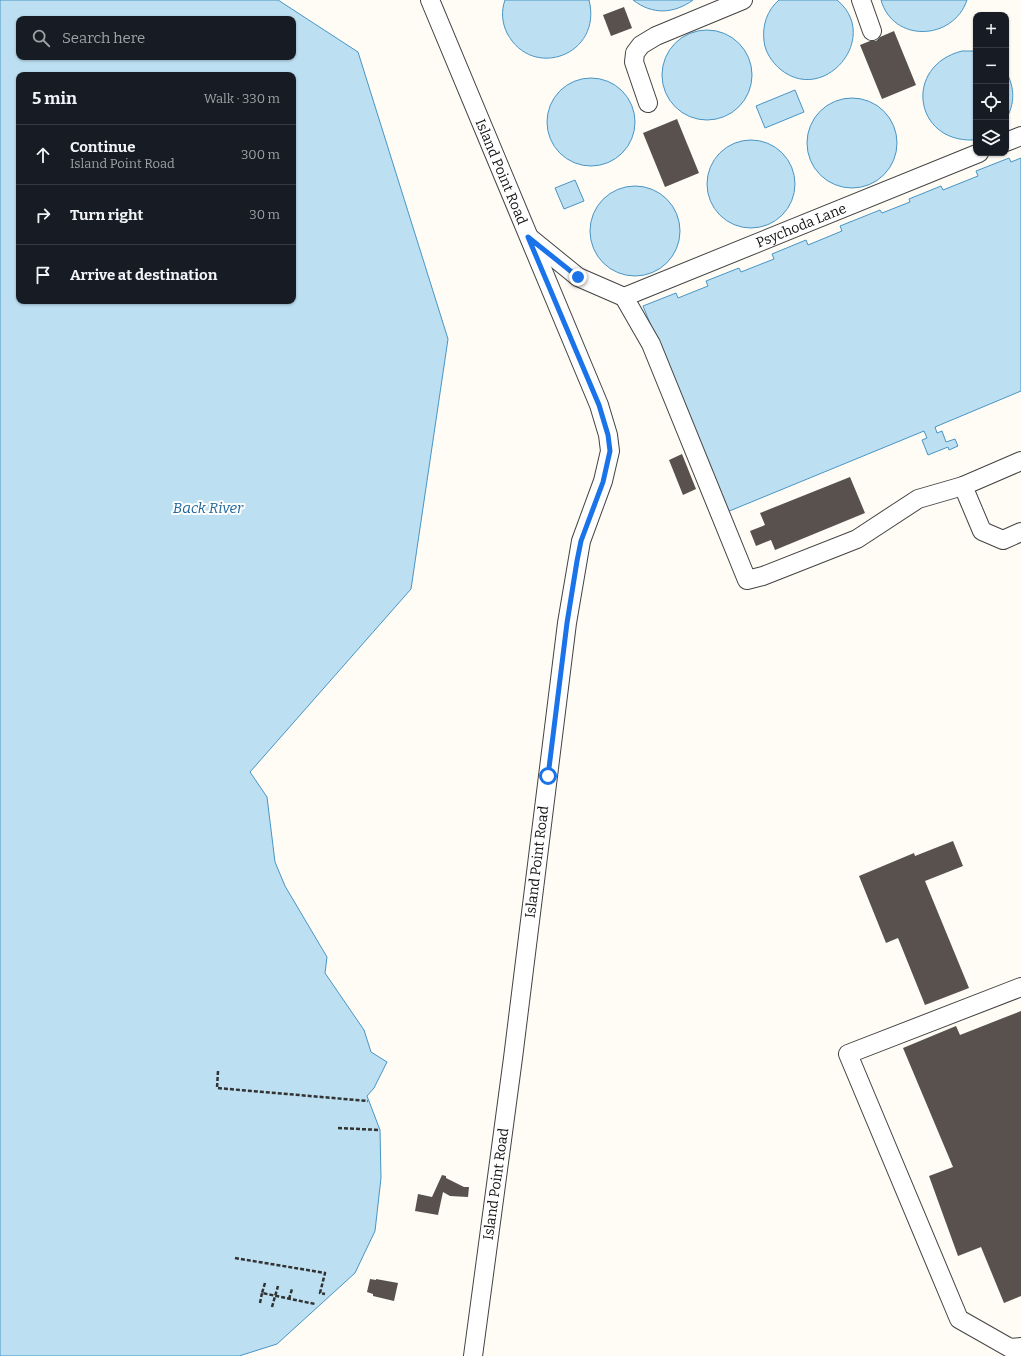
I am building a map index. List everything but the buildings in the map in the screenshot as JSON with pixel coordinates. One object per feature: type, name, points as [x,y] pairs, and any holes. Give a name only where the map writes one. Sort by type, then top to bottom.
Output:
[{"type":"street","name":"Island Point Road","points":[[430,0],[599,405],[608,435],[610,451],[603,482],[581,541],[571,600],[556,706],[513,1058],[473,1356]]},
{"type":"street","points":[[648,104],[634,62],[635,53],[641,45],[656,36],[743,0]]},
{"type":"street","points":[[861,0],[872,31]]},
{"type":"street","points":[[1009,141],[1021,136]]},
{"type":"street","name":"Psychoda Lane","points":[[624,297],[973,155]]},
{"type":"street","points":[[528,237],[578,277],[624,297],[651,344],[748,580],[763,576],[857,539],[918,499],[963,486],[1021,461]]},
{"type":"street","points":[[963,486],[982,531],[1004,540],[1021,532]]},
{"type":"street","points":[[1021,987],[848,1054],[958,1319],[1010,1348],[1021,1347]]},
{"type":"path","points":[[218,1071],[216,1088],[368,1101]]},
{"type":"path","points":[[338,1128],[380,1130]]},
{"type":"path","points":[[235,1258],[324,1273],[320,1293],[325,1294]]},
{"type":"path","points":[[260,1303],[265,1283]]},
{"type":"path","points":[[272,1307],[278,1286]]},
{"type":"path","points":[[289,1299],[292,1289]]},
{"type":"path","points":[[262,1293],[315,1304]]},
{"type":"water","name":"Back River","points":[[0,0],[278,0],[358,52],[448,339],[411,589],[250,772],[267,797],[275,862],[285,886],[327,957],[325,973],[364,1030],[371,1052],[387,1062],[374,1088],[367,1096],[380,1130],[381,1178],[375,1231],[355,1273],[277,1344],[239,1356],[0,1356]]},
{"type":"water","points":[[505,0],[589,0],[591,19],[586,35],[576,47],[563,55],[548,58],[532,56],[518,48],[507,33],[503,17]]},
{"type":"water","points":[[633,0],[693,0],[678,8],[663,11],[648,8]]},
{"type":"water","points":[[779,0],[837,0],[849,15],[853,32],[850,48],[842,62],[829,73],[814,79],[797,78],[780,69],[767,53],[764,35],[766,19],[768,13]]},
{"type":"water","points":[[881,0],[967,0],[960,14],[949,23],[937,29],[923,32],[910,30],[898,24],[888,14]]},
{"type":"water","points":[[707,30],[716,31],[732,38],[744,50],[751,66],[751,84],[744,100],[732,112],[716,119],[707,120],[698,119],[682,112],[670,100],[663,84],[662,75],[663,66],[670,50],[682,38],[698,31]]},
{"type":"water","points":[[962,51],[973,51],[973,140],[953,137],[938,129],[928,117],[923,102],[924,86],[931,72],[943,59]]},
{"type":"water","points":[[591,78],[608,81],[616,85],[628,97],[632,105],[635,122],[632,139],[628,147],[616,159],[608,163],[591,166],[574,163],[566,159],[554,147],[550,139],[547,122],[550,105],[554,97],[566,85],[574,81]]},
{"type":"water","points":[[1009,78],[1013,96],[1009,113]]},
{"type":"water","points":[[795,90],[804,112],[765,128],[756,106]]},
{"type":"water","points":[[852,98],[869,101],[884,111],[894,126],[897,143],[894,160],[884,175],[869,185],[852,188],[835,185],[820,175],[810,160],[807,143],[810,126],[820,111],[835,101]]},
{"type":"water","points":[[751,140],[768,143],[776,147],[788,159],[792,167],[795,184],[792,201],[788,209],[776,221],[768,225],[751,228],[734,225],[726,221],[714,209],[710,201],[707,184],[710,167],[714,159],[726,147],[734,143]]},
{"type":"water","points":[[1009,158],[1011,162],[1021,158],[1021,391],[935,427],[937,433],[942,431],[946,442],[955,439],[958,446],[949,450],[948,447],[928,455],[922,440],[927,438],[924,431],[727,512],[643,306],[676,293],[678,298],[708,286],[706,281],[739,268],[741,272],[774,259],[772,254],[806,240],[808,245],[842,231],[840,226],[880,210],[882,213],[910,202],[909,199],[941,186],[943,190],[978,176],[976,171]]},
{"type":"water","points":[[575,180],[584,201],[564,209],[555,188]]},
{"type":"water","points":[[635,186],[652,189],[667,199],[677,214],[680,231],[677,248],[667,263],[652,273],[635,276],[618,273],[603,263],[593,248],[590,231],[593,214],[603,199],[618,189]]},
{"type":"route","points":[[548,776],[567,623],[577,561],[581,541],[596,497],[603,482],[610,451],[608,435],[599,405],[528,237],[578,277]]}]
